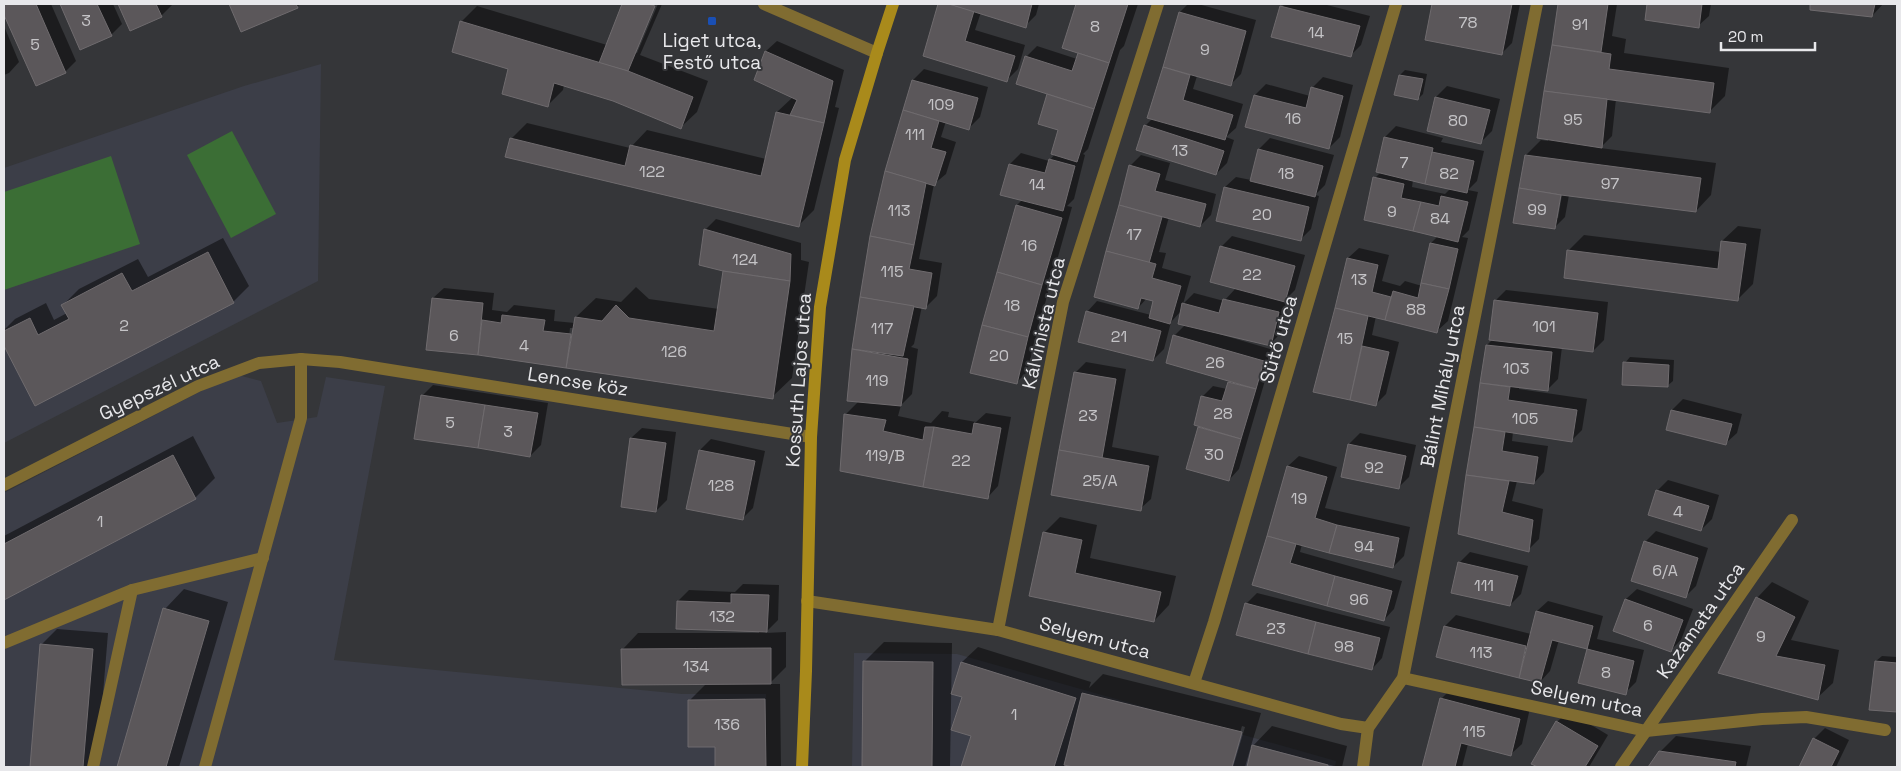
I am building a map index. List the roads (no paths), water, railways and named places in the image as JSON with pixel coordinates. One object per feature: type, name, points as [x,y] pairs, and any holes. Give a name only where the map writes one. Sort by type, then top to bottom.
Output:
[{"type":"street","points":[[764,4],[877,53]]},
{"type":"street","name":"Kossuth Lajos utca","points":[[802,767],[811,438],[820,307],[845,160],[893,4]]},
{"type":"street","name":"Kálvinista utca","points":[[998,630],[1063,302],[1158,4]]},
{"type":"street","name":"Sütő utca","points":[[1194,683],[1217,613],[1396,4]]},
{"type":"street","name":"Bálint Mihály utca","points":[[1363,767],[1368,728],[1403,678],[1537,4]]},
{"type":"street","points":[[205,767],[301,418],[301,359]]},
{"type":"street","name":"Gyepszél utca","points":[[4,485],[198,386],[259,363],[301,359],[340,362]]},
{"type":"street","name":"Lencse köz","points":[[340,362],[811,438]]},
{"type":"street","name":"Kazamata utca","points":[[1622,767],[1792,520]]},
{"type":"street","points":[[4,642],[132,590],[263,558]]},
{"type":"street","points":[[93,767],[132,590]]},
{"type":"street","name":"Selyem utca","points":[[807,601],[998,630],[1341,724],[1368,728]]},
{"type":"street","name":"Selyem utca","points":[[1403,678],[1646,731],[1762,719],[1806,717],[1886,730]]},
{"type":"place","name":"Liget utca, Festő utca","points":[[712,21]]}]
